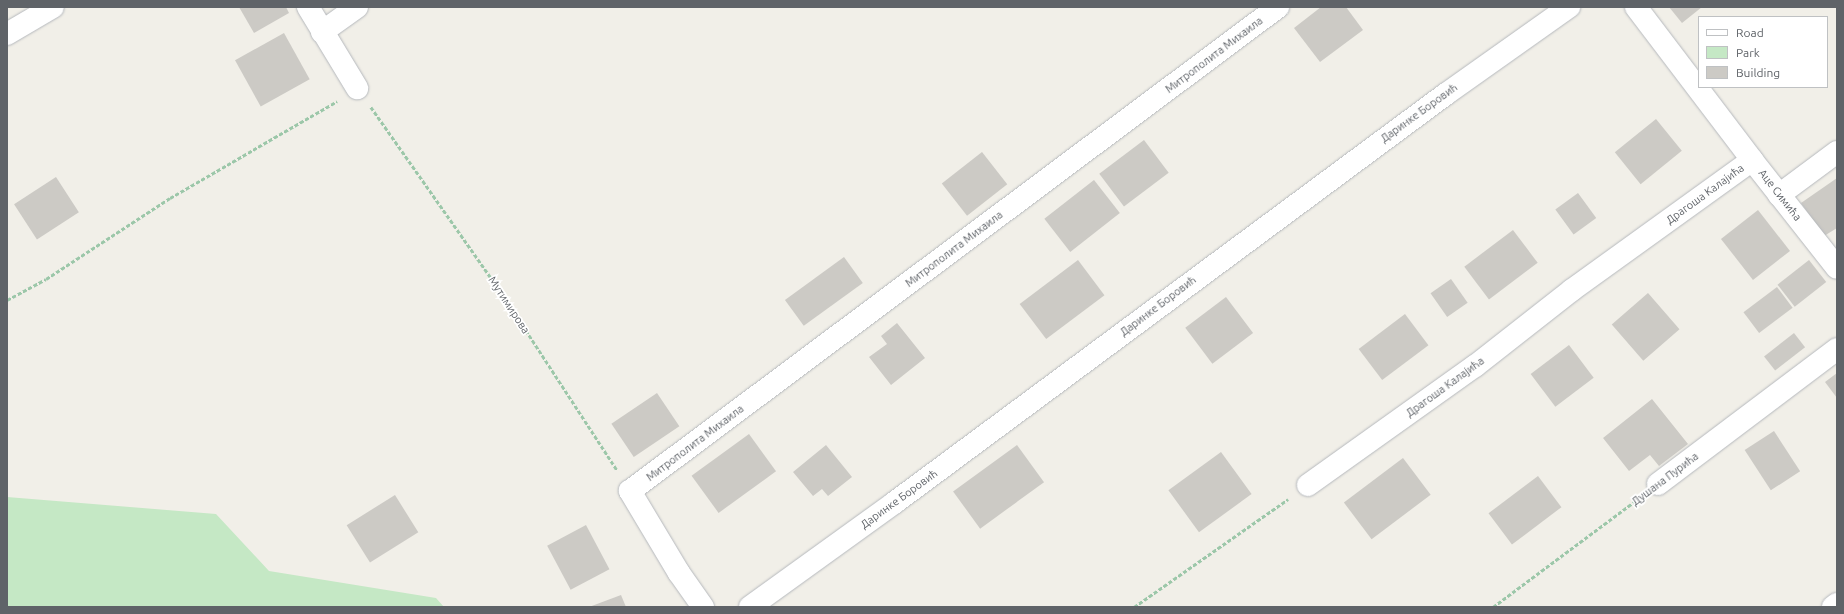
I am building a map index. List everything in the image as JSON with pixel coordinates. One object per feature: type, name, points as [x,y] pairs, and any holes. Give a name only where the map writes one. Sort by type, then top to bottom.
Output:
[{"type":"street","points":[[7,34],[53,7]]},
{"type":"street","points":[[308,7],[357,88]]},
{"type":"street","points":[[322,32],[357,7]]},
{"type":"street","name":"Митрополита Михаила","points":[[630,491],[1278,7]]},
{"type":"street","name":"Даринке Боровић","points":[[750,607],[894,503],[1433,103],[1569,7]]},
{"type":"street","name":"Аце Симића","points":[[1636,7],[1752,160],[1837,268]]},
{"type":"street","points":[[1779,195],[1837,152]]},
{"type":"street","name":"Драгоша Калајића","points":[[1308,485],[1476,366],[1572,290],[1752,160]]},
{"type":"street","name":"Душана Пурића","points":[[1658,484],[1837,349]]},
{"type":"street","points":[[630,491],[679,573],[703,607]]},
{"type":"street","points":[[1833,607],[1837,604]]},
{"type":"path","name":"Мутимирова","points":[[357,88],[503,295],[630,491]]},
{"type":"path","points":[[7,300],[46,278],[170,198],[357,88]]},
{"type":"path","name":"Душана Пурића","points":[[1492,607],[1658,484]]},
{"type":"path","points":[[1134,607],[1308,485]]},
{"type":"green space","points":[[7,497],[216,514],[269,571],[436,598],[444,607],[7,607]]},
{"type":"building","points":[[239,7],[286,7],[289,13],[254,33]]},
{"type":"building","points":[[1321,7],[1346,7],[1363,30],[1320,62],[1294,28]]},
{"type":"building","points":[[1669,7],[1702,7],[1682,23]]},
{"type":"building","points":[[284,33],[310,79],[261,107],[235,60]]},
{"type":"building","points":[[1656,119],[1682,151],[1641,184],[1615,152]]},
{"type":"building","points":[[1144,140],[1169,173],[1124,206],[1099,174]]},
{"type":"building","points":[[982,152],[1007,184],[967,216],[942,183]]},
{"type":"building","points":[[56,177],[79,212],[37,239],[14,204]]},
{"type":"building","points":[[1837,178],[1837,228],[1824,236],[1801,203]]},
{"type":"building","points":[[1094,180],[1120,213],[1070,252],[1044,219]]},
{"type":"building","points":[[1578,193],[1596,218],[1574,235],[1555,209]]},
{"type":"building","points":[[1758,210],[1790,251],[1753,280],[1721,239]]},
{"type":"building","points":[[1513,230],[1538,263],[1489,299],[1464,267]]},
{"type":"building","points":[[844,257],[863,283],[804,326],[785,300]]},
{"type":"building","points":[[1078,260],[1104,295],[1046,339],[1020,304]]},
{"type":"building","points":[[1809,260],[1826,282],[1795,307],[1777,285]]},
{"type":"building","points":[[1451,279],[1468,303],[1447,317],[1431,293]]},
{"type":"building","points":[[1777,287],[1793,308],[1759,333],[1743,312]]},
{"type":"building","points":[[1648,293],[1679,329],[1643,361],[1612,324]]},
{"type":"building","points":[[1226,297],[1253,333],[1212,364],[1185,328]]},
{"type":"building","points":[[1405,314],[1428,345],[1382,380],[1359,349]]},
{"type":"building","points":[[897,323],[925,358],[891,385],[869,357],[887,344],[881,336]]},
{"type":"building","points":[[1794,333],[1805,347],[1775,371],[1764,356]]},
{"type":"building","points":[[1569,345],[1594,378],[1555,407],[1531,374]]},
{"type":"building","points":[[1837,373],[1837,398],[1825,382]]},
{"type":"building","points":[[657,393],[679,426],[634,457],[611,424]]},
{"type":"building","points":[[1652,399],[1688,444],[1659,466],[1650,455],[1629,471],[1603,438]]},
{"type":"building","points":[[1774,431],[1800,471],[1771,490],[1745,450]]},
{"type":"building","points":[[749,434],[776,471],[719,513],[692,476]]},
{"type":"building","points":[[826,445],[852,477],[828,496],[822,489],[813,496],[793,472]]},
{"type":"building","points":[[1017,445],[1044,482],[980,529],[953,491]]},
{"type":"building","points":[[1221,452],[1252,494],[1199,532],[1168,490]]},
{"type":"building","points":[[1403,458],[1431,495],[1372,539],[1344,503]]},
{"type":"building","points":[[1538,476],[1561,507],[1512,544],[1488,513]]},
{"type":"building","points":[[395,495],[418,532],[370,563],[347,525]]},
{"type":"building","points":[[586,525],[609,569],[571,590],[547,546]]},
{"type":"building","points":[[621,595],[626,607],[589,607]]}]
